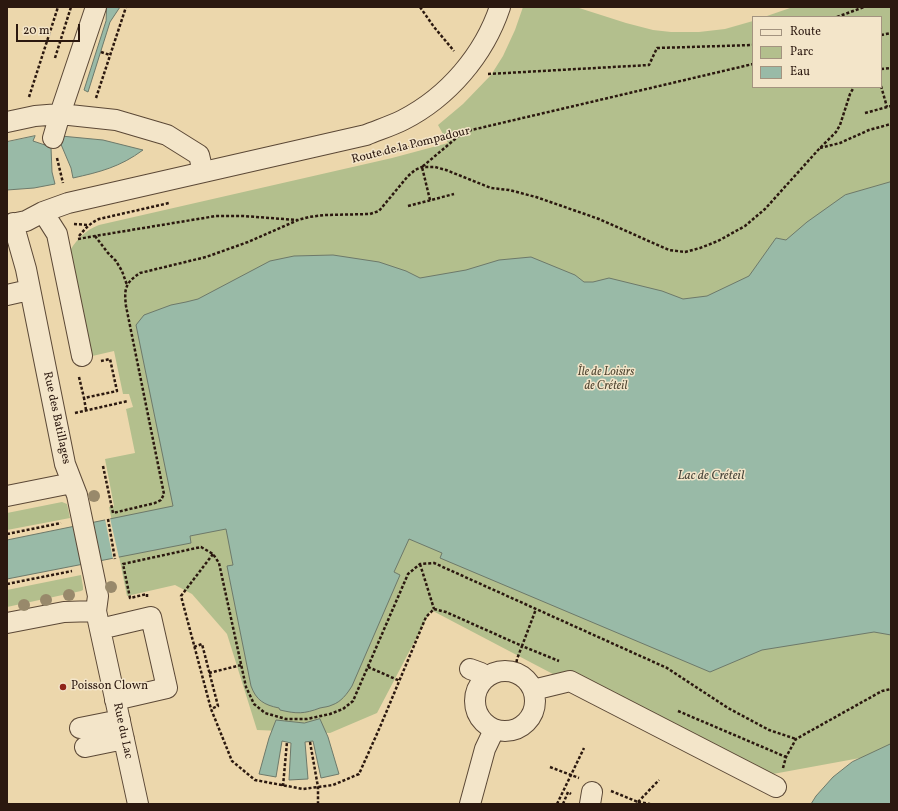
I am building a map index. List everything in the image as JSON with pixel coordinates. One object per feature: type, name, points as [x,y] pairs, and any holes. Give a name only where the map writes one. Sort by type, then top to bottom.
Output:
[{"type":"street","points":[[53,138],[96,7]]},
{"type":"street","name":"Route de la Pompadour","points":[[10,224],[26,221],[43,212],[68,203],[366,135],[402,120],[422,109],[442,94],[464,71],[489,34],[500,7]]},
{"type":"street","points":[[7,122],[35,116],[60,114],[116,120],[167,135],[199,155],[203,172]]},
{"type":"street","points":[[43,212],[57,234],[86,364]]},
{"type":"street","name":"Rue des Batillages","points":[[10,224],[26,269],[65,464],[77,495],[74,520],[84,569],[98,596],[98,620]]},
{"type":"street","points":[[7,295],[29,290]]},
{"type":"street","points":[[7,496],[72,483]]},
{"type":"street","points":[[7,623],[64,612],[98,620],[151,617],[167,688],[115,700]]},
{"type":"street","name":"Rue du Lac","points":[[98,620],[138,804]]},
{"type":"street","points":[[501,671],[514,672],[526,679],[530,683],[533,690],[536,700],[533,714],[520,727],[511,731],[505,732],[494,730],[487,726],[480,718],[475,706],[475,696],[478,686],[482,680],[478,674],[491,674],[501,671]]},
{"type":"street","points":[[533,690],[570,681],[776,787]]},
{"type":"street","points":[[80,728],[120,720]]},
{"type":"street","points":[[470,804],[485,749],[494,730]]},
{"type":"street","points":[[85,747],[124,739]]},
{"type":"path","points":[[28,101],[58,7]]},
{"type":"path","points":[[55,59],[71,7]]},
{"type":"path","points":[[95,102],[126,7]]},
{"type":"path","points":[[420,7],[452,50]]},
{"type":"path","points":[[840,16],[864,7]]},
{"type":"path","points":[[486,74],[648,65],[657,48],[752,45]]},
{"type":"path","name":"Route de la Pompadour","points":[[370,156],[423,144],[463,132],[752,64]]},
{"type":"path","points":[[422,167],[434,167],[446,170],[491,188],[509,190],[536,197],[599,219],[669,250],[685,252],[718,241],[745,226],[765,209],[836,132],[853,88]]},
{"type":"path","points":[[882,88],[887,107]]},
{"type":"path","points":[[865,113],[891,106]]},
{"type":"path","points":[[819,149],[840,143],[869,130],[891,124]]},
{"type":"path","points":[[103,466],[113,512],[155,503],[161,500],[164,494],[124,296],[131,279],[140,273],[206,257],[248,242],[298,220],[325,214],[370,214],[379,211],[408,176],[415,170],[422,167],[463,132]]},
{"type":"path","points":[[422,167],[430,200]]},
{"type":"path","points":[[408,206],[454,194]]},
{"type":"path","points":[[175,202],[99,219],[88,225],[76,240],[216,216],[243,216],[298,220]]},
{"type":"path","points":[[95,236],[116,261],[122,271],[127,286]]},
{"type":"path","points":[[84,398],[117,391],[110,359],[86,364],[84,398],[86,410]]},
{"type":"path","points":[[74,413],[128,401]]},
{"type":"path","points":[[108,519],[116,559]]},
{"type":"path","points":[[7,534],[74,520]]},
{"type":"path","points":[[142,596],[130,598],[123,564],[201,547],[213,554],[219,563],[246,687],[254,704],[266,713],[286,719],[307,720],[343,709],[353,701],[408,574],[420,564],[434,563],[667,668],[734,711],[769,730],[796,739]]},
{"type":"path","points":[[213,554],[181,596],[211,709],[232,761],[255,780],[303,789],[333,785],[359,774],[380,728],[426,617],[434,609]]},
{"type":"path","points":[[420,564],[434,609]]},
{"type":"path","points":[[7,584],[84,569]]},
{"type":"path","points":[[434,609],[446,612],[522,646],[536,609]]},
{"type":"path","points":[[194,647],[202,644],[218,706],[211,709]]},
{"type":"path","points":[[209,673],[241,665]]},
{"type":"path","points":[[368,667],[400,681]]},
{"type":"path","points":[[776,787],[786,757],[796,739],[882,691],[891,689]]},
{"type":"path","points":[[282,786],[287,742]]},
{"type":"path","points":[[310,742],[318,787],[318,804]]},
{"type":"path","points":[[557,804],[584,748]]},
{"type":"path","points":[[650,804],[638,802],[659,780]]},
{"type":"green space","name":"Île de Loisirs de Créteil","points":[[523,7],[576,7],[626,23],[653,30],[671,32],[699,32],[725,29],[752,21],[752,88],[882,88],[882,16],[767,16],[793,7],[891,7],[891,757],[860,758],[751,778],[431,610],[377,713],[330,733],[257,730],[227,634],[192,594],[175,585],[127,596],[109,507],[114,506],[105,459],[135,453],[126,409],[133,407],[129,394],[123,394],[114,351],[88,357],[68,254],[77,240],[85,233],[99,225],[392,158],[448,143],[438,125],[463,104],[491,75],[503,56],[515,30]]},
{"type":"green space","points":[[62,502],[67,504],[70,518],[7,530],[7,513]]},
{"type":"green space","points":[[81,575],[83,590],[81,591],[7,607],[7,590]]},
{"type":"water","points":[[107,7],[120,7],[110,22],[88,92],[84,90],[106,21]]},
{"type":"water","points":[[35,136],[33,141],[51,147],[52,172],[55,184],[34,188],[7,190],[7,142]]},
{"type":"water","points":[[61,136],[103,140],[143,150],[118,165],[73,178],[71,168],[60,142]]},
{"type":"water","name":"Lac de Créteil","points":[[891,182],[891,635],[874,632],[762,650],[710,672],[440,558],[442,553],[409,539],[394,572],[400,575],[352,686],[344,697],[335,704],[296,713],[280,710],[279,708],[261,701],[255,695],[251,686],[227,566],[233,565],[226,529],[190,536],[191,543],[7,579],[7,540],[173,506],[136,325],[144,315],[171,305],[198,299],[270,261],[294,256],[333,255],[379,262],[406,271],[420,278],[466,270],[499,260],[531,257],[575,275],[584,282],[593,282],[609,278],[662,291],[683,299],[707,296],[749,276],[776,238],[786,240],[807,222],[845,195]]},
{"type":"water","points":[[320,719],[328,737],[339,774],[321,778],[313,741],[305,742],[308,779],[289,780],[291,743],[282,741],[276,777],[259,774],[269,738],[276,720],[304,723]]},
{"type":"water","points":[[891,744],[891,804],[811,804],[833,777],[852,762]]},
{"type":"pier","points":[[110,518],[119,558],[113,559],[105,519]]},
{"type":"place","name":"Poisson Clown","points":[[63,687]]}]
